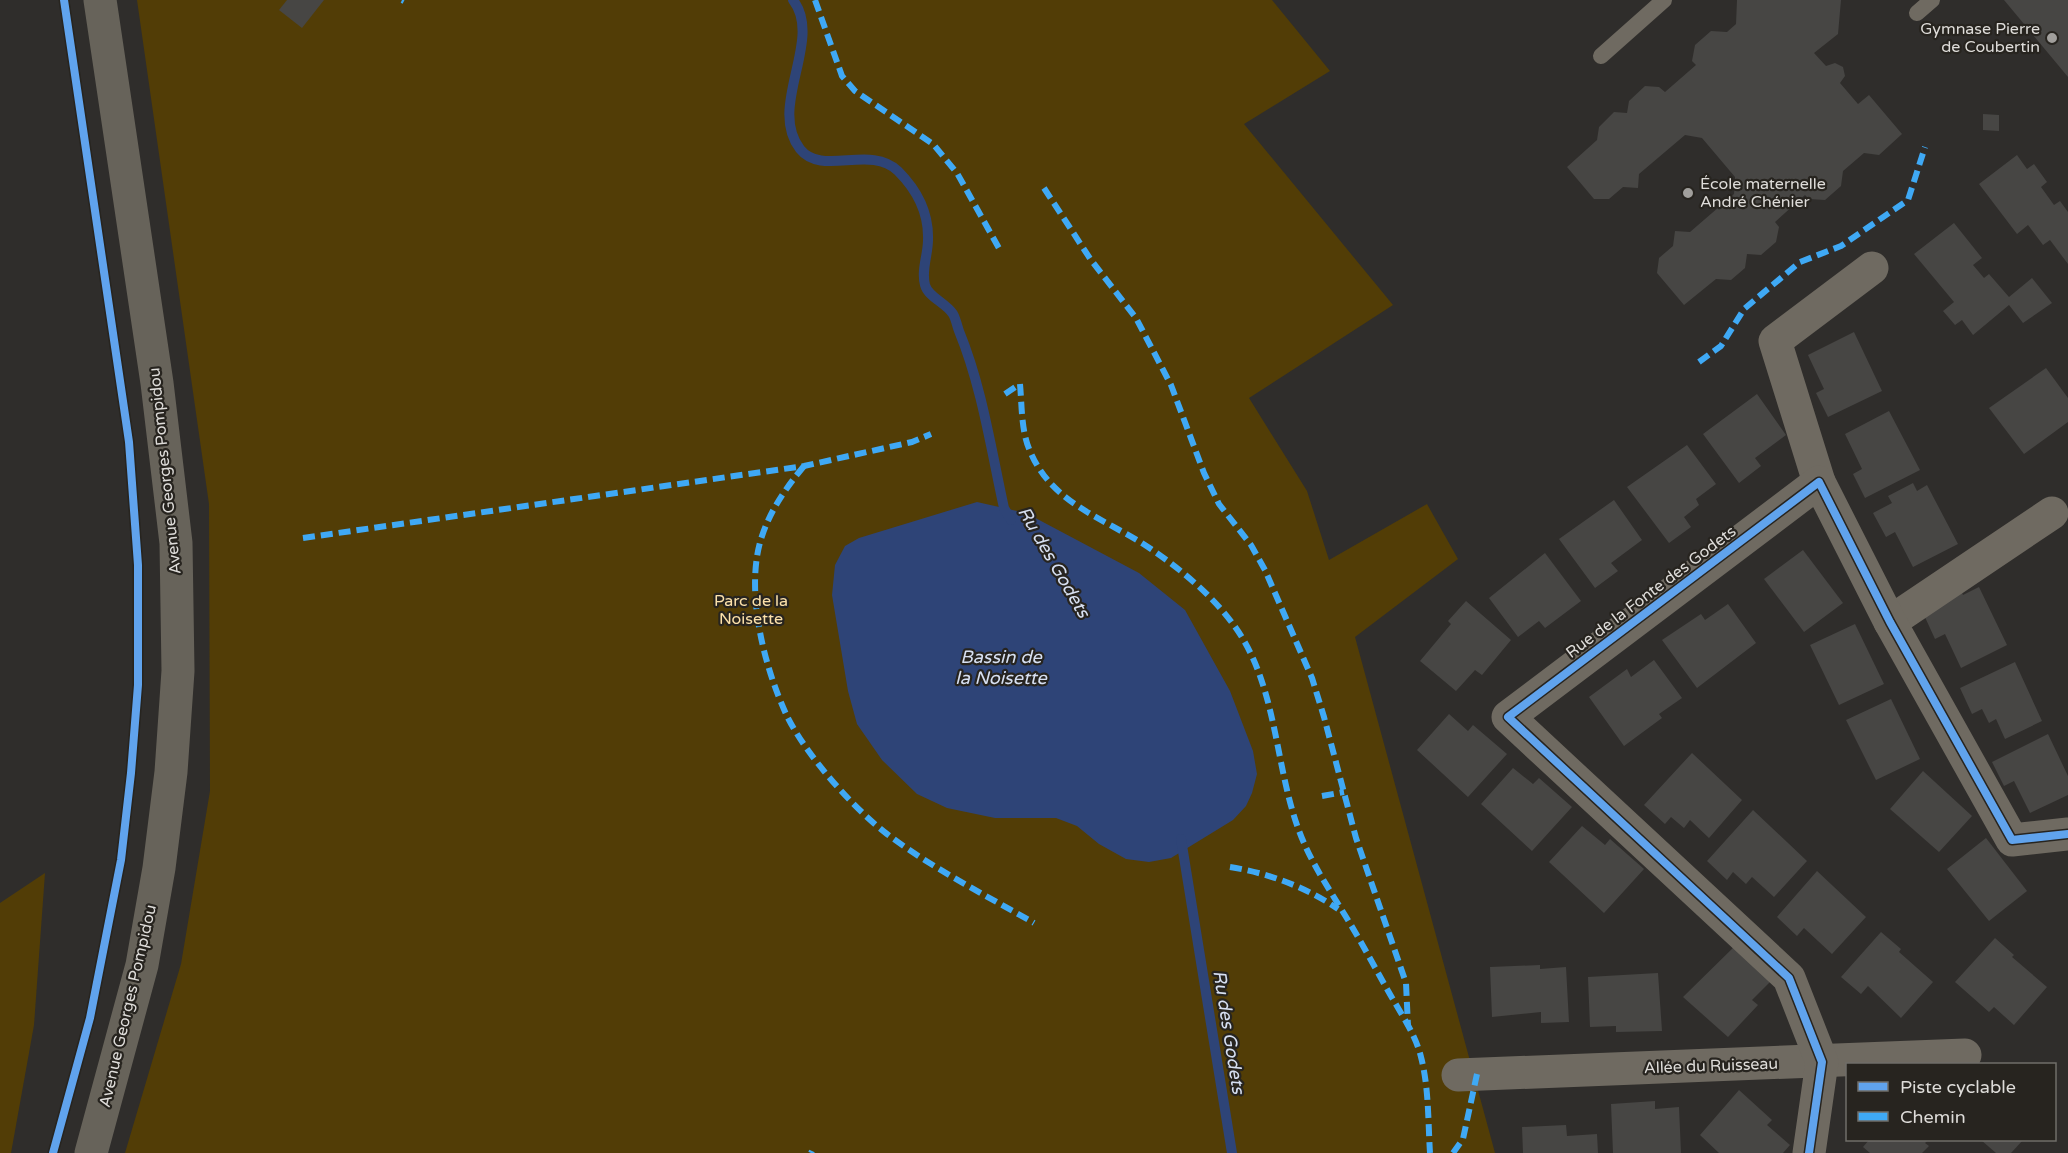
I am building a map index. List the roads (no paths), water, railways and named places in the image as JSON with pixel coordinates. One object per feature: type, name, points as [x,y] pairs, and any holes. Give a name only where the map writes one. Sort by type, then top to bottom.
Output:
[{"type":"main road","name":"Avenue Georges Pompidou","points":[[91,1153],[142,965],[159,868],[171,772],[178,672],[176,543],[155,371],[100,0]]},
{"type":"street","points":[[1872,268],[1775,341],[1819,482],[1890,622],[2012,840],[2068,834]]},
{"type":"street","name":"Rue de la Fonte des Godets","points":[[1819,482],[1508,717],[1789,978],[1822,1062]]},
{"type":"street","points":[[1890,622],[2052,513]]},
{"type":"street","name":"Allée du Ruisseau","points":[[1458,1075],[1965,1055]]},
{"type":"street","points":[[1809,1153],[1822,1062]]},
{"type":"lane","points":[[1601,56],[1664,0]]},
{"type":"lane","points":[[1917,13],[1932,0]]},
{"type":"water","name":"Bassin de la Noisette","points":[[977,502],[1026,513],[1139,573],[1185,610],[1230,691],[1253,751],[1257,774],[1252,793],[1246,806],[1233,820],[1171,858],[1149,862],[1126,859],[1099,844],[1077,826],[1056,818],[995,818],[947,808],[917,794],[882,760],[857,724],[848,691],[832,595],[835,565],[845,546],[859,538]]},
{"type":"waterway","name":"Ru des Godets","points":[[793,0],[801,16],[803,34],[791,94],[789,113],[791,132],[800,149],[809,157],[833,161],[874,160],[887,163],[898,171],[916,194],[924,211],[928,230],[925,285],[955,318],[980,396],[1004,508],[1011,520]]},
{"type":"waterway","name":"Ru des Godets","points":[[1181,839],[1232,1153]]},
{"type":"place","name":"Gymnase Pierre de Coubertin","points":[[2052,38]]},
{"type":"place","name":"École maternelle André Chénier","points":[[1688,193]]},
{"type":"park label","name":"Parc de la Noisette","points":[[751,610]]}]
